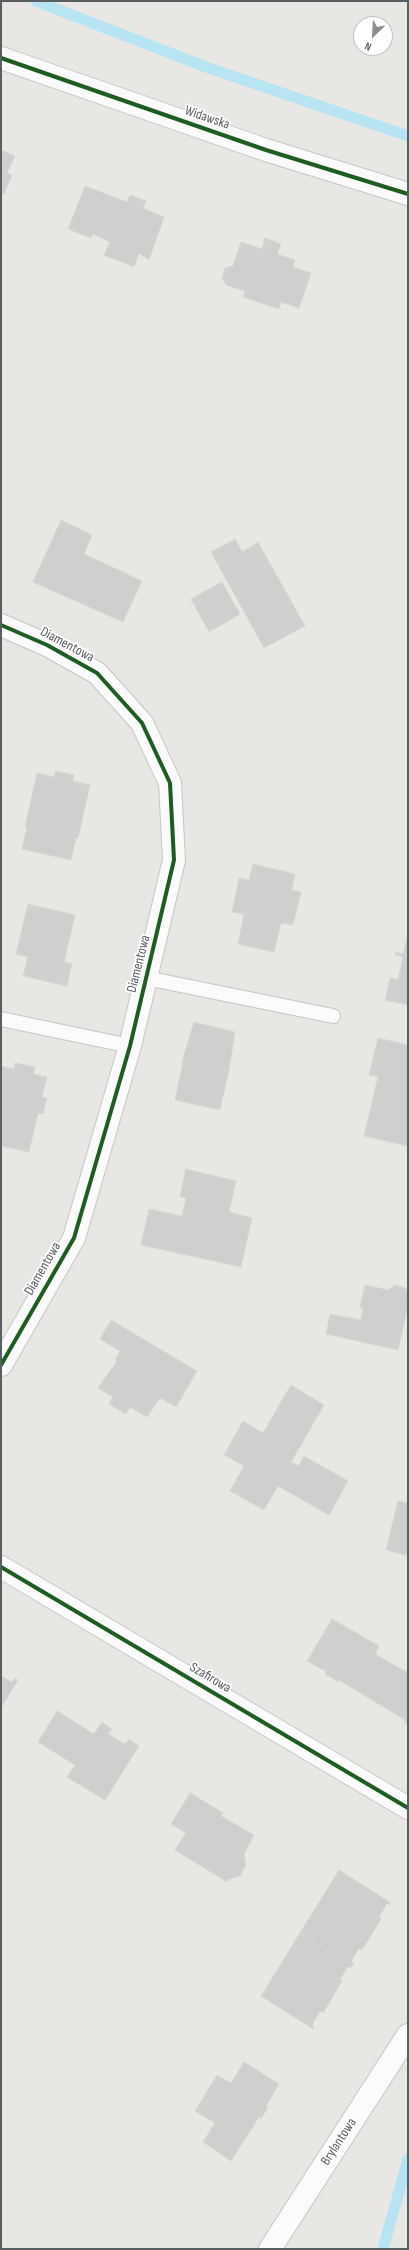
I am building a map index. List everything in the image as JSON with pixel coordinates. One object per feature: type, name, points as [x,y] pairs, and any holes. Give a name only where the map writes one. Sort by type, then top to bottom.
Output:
[{"type":"street","name":"Widawska","points":[[1,58],[266,150],[408,194]]},
{"type":"street","name":"Diamentowa","points":[[1,625],[47,645],[97,673],[142,723],[170,783],[174,860],[130,1046],[74,1238],[1,1365]]},
{"type":"street","name":"Szafirowa","points":[[1,1567],[408,1808]]},
{"type":"street","name":"Brylantowa","points":[[270,2249],[408,2036]]},
{"type":"lane","points":[[146,978],[333,1016]]},
{"type":"lane","points":[[1,1019],[130,1046]]},
{"type":"building","points":[[1,150],[15,156],[7,173],[12,175],[4,194],[1,193]]},
{"type":"building","points":[[85,186],[127,202],[130,195],[146,201],[143,208],[164,217],[149,260],[139,253],[134,267],[104,255],[110,242],[93,234],[91,238],[68,229]]},
{"type":"building","points":[[265,238],[281,244],[277,254],[295,260],[293,267],[311,273],[299,308],[281,302],[279,309],[243,297],[245,291],[226,285],[222,278],[225,268],[233,266],[241,242],[262,249]]},
{"type":"building","points":[[61,520],[92,535],[84,554],[142,581],[123,622],[33,582]]},
{"type":"building","points":[[235,539],[242,552],[258,542],[305,626],[264,648],[211,552]]},
{"type":"building","points":[[222,582],[240,614],[209,632],[191,599]]},
{"type":"building","points":[[56,771],[74,775],[73,781],[90,785],[78,838],[76,838],[71,860],[22,849],[27,827],[25,827],[37,773],[54,777]]},
{"type":"building","points":[[253,864],[295,874],[292,890],[301,892],[293,925],[281,923],[274,952],[238,944],[244,914],[232,912],[239,878],[249,880]]},
{"type":"building","points":[[28,904],[75,915],[64,962],[72,964],[67,986],[23,976],[28,957],[16,954]]},
{"type":"building","points":[[408,934],[408,1005],[385,1000],[390,978],[398,980],[403,957],[395,955],[396,952],[403,954]]},
{"type":"building","points":[[194,1022],[235,1032],[229,1070],[220,1110],[175,1100],[182,1062]]},
{"type":"building","points":[[378,1038],[408,1045],[408,1146],[364,1136],[378,1077],[369,1075]]},
{"type":"building","points":[[15,1063],[35,1067],[33,1074],[47,1077],[42,1097],[47,1098],[43,1114],[38,1113],[29,1152],[1,1146],[1,1066],[14,1069]]},
{"type":"building","points":[[186,1169],[236,1181],[229,1212],[252,1218],[241,1267],[141,1245],[149,1209],[182,1216],[186,1198],[180,1197]]},
{"type":"building","points":[[365,1285],[388,1290],[395,1285],[405,1288],[408,1292],[408,1305],[398,1350],[326,1334],[330,1314],[361,1320],[363,1308],[360,1307]]},
{"type":"building","points":[[111,1320],[197,1371],[176,1407],[160,1398],[147,1417],[130,1407],[126,1414],[109,1404],[113,1397],[98,1388],[117,1361],[115,1360],[120,1351],[100,1339]]},
{"type":"building","points":[[291,1385],[324,1405],[291,1462],[299,1466],[304,1456],[348,1481],[329,1515],[278,1486],[264,1510],[230,1491],[244,1466],[224,1455],[243,1421],[263,1433]]},
{"type":"building","points":[[398,1501],[408,1503],[408,1556],[386,1550]]},
{"type":"building","points":[[332,1619],[379,1646],[375,1654],[408,1673],[408,1724],[404,1722],[405,1720],[339,1680],[338,1682],[325,1674],[327,1672],[307,1661]]},
{"type":"building","points":[[1,1676],[12,1682],[15,1678],[18,1680],[1,1708]]},
{"type":"building","points":[[57,1711],[94,1734],[102,1722],[112,1729],[108,1734],[125,1744],[129,1739],[139,1746],[105,1800],[67,1777],[75,1765],[38,1742]]},
{"type":"building","points":[[190,1793],[223,1813],[221,1816],[254,1835],[244,1854],[246,1865],[240,1876],[229,1879],[227,1882],[175,1850],[186,1833],[171,1824]]},
{"type":"building","points":[[339,1870],[391,1903],[390,1905],[387,1903],[379,1917],[381,1919],[362,1950],[359,1948],[351,1962],[354,1963],[352,1966],[300,1933]]},
{"type":"building","points":[[300,1933],[352,1966],[350,1968],[348,1966],[340,1980],[342,1981],[323,2013],[320,2011],[312,2025],[314,2026],[313,2029],[261,1996]]},
{"type":"building","points":[[244,2062],[279,2084],[266,2106],[268,2107],[261,2119],[259,2117],[231,2161],[203,2142],[215,2123],[195,2111],[217,2075],[231,2083]]},
{"type":"waterway","points":[[36,1],[206,67],[408,136]]},
{"type":"waterway","points":[[383,2249],[408,2159]]},
{"type":"cycle path","points":[[1,58],[266,150],[408,194]]},
{"type":"cycle path","points":[[1,625],[47,645],[97,673],[142,723],[170,783],[174,860],[130,1046],[74,1238],[1,1365]]},
{"type":"cycle path","points":[[1,1567],[408,1808]]}]
